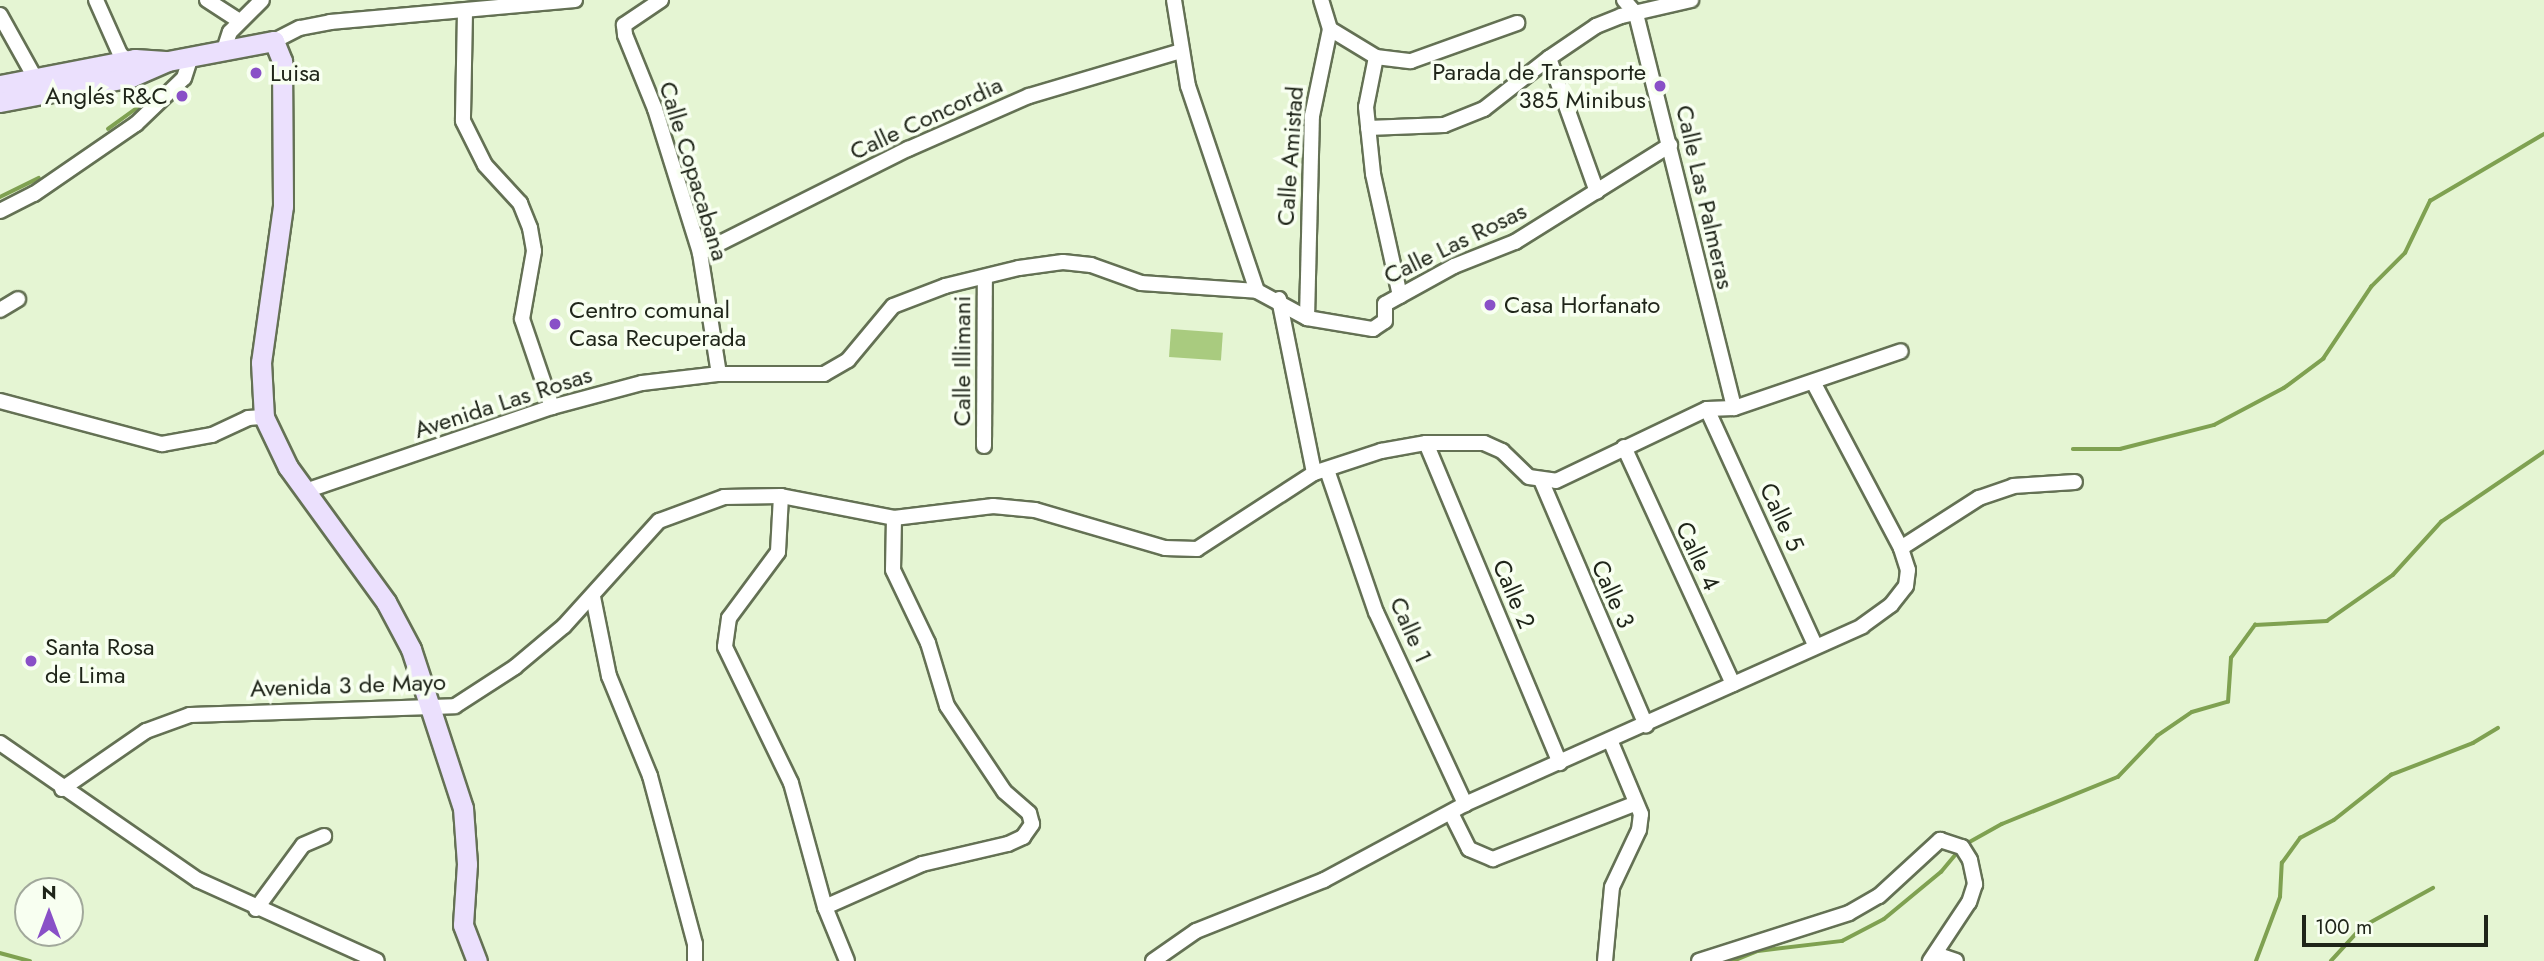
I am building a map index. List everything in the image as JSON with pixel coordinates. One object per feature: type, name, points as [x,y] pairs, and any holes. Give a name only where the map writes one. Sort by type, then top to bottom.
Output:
[{"type":"main road","points":[[0,85],[37,86],[274,41],[282,61],[283,205],[261,362],[264,417],[305,491],[386,602],[411,649],[433,708],[463,808],[467,864],[463,925],[477,961]]},
{"type":"main road","points":[[0,102],[37,86]]},
{"type":"street","points":[[96,0],[120,54],[130,69]]},
{"type":"street","points":[[207,0],[239,21]]},
{"type":"street","points":[[224,50],[239,21],[262,0]]},
{"type":"street","points":[[274,41],[300,28],[330,22],[575,0]]},
{"type":"street","name":"Calle Copacabana","points":[[661,0],[624,25],[699,253],[719,374]]},
{"type":"street","points":[[1174,0],[1181,51],[1195,110],[1257,291]]},
{"type":"street","points":[[1321,0],[1331,29],[1376,57],[1411,61],[1517,23]]},
{"type":"street","name":"Calle Las Palmeras","points":[[1624,0],[1636,14],[1734,408]]},
{"type":"street","points":[[1368,128],[1402,130],[1444,125],[1484,109],[1549,58],[1596,26],[1691,0]]},
{"type":"street","points":[[468,8],[463,121],[485,165],[520,204],[530,228],[534,251],[522,319],[552,407]]},
{"type":"street","points":[[0,15],[37,86]]},
{"type":"street","name":"Calle Amistad","points":[[1307,318],[1311,116],[1331,29]]},
{"type":"street","name":"Calle Concordia","points":[[699,253],[908,149],[1029,96],[1181,51]]},
{"type":"street","points":[[0,211],[34,194],[136,124],[184,78],[191,57]]},
{"type":"street","points":[[1376,57],[1367,94],[1368,128],[1373,174],[1400,296]]},
{"type":"street","points":[[1549,58],[1597,192]]},
{"type":"street","name":"Calle Las Rosas","points":[[719,374],[824,374],[848,360],[893,306],[985,277],[1063,262],[1091,265],[1140,283],[1257,291],[1279,299],[1307,318],[1373,329],[1385,321],[1385,304],[1454,266],[1515,242],[1670,145]]},
{"type":"street","name":"Calle Illimani","points":[[984,446],[985,277]]},
{"type":"street","points":[[0,310],[18,299]]},
{"type":"street","name":"Calle 1","points":[[1279,299],[1321,471],[1376,612],[1465,804]]},
{"type":"street","points":[[1541,480],[1556,481],[1707,409],[1734,408],[1901,351]]},
{"type":"street","name":"Avenida Las Rosas","points":[[305,491],[552,407],[642,383],[719,374]]},
{"type":"street","points":[[1154,961],[1196,932],[1324,880],[1465,804],[1862,626],[1891,605],[1906,586],[1908,570],[1901,548],[1813,382]]},
{"type":"street","points":[[0,401],[162,444],[212,435],[248,418],[264,417]]},
{"type":"street","name":"Calle 5","points":[[1707,409],[1815,645]]},
{"type":"street","name":"Avenida 3 de Mayo","points":[[62,789],[146,731],[190,715],[455,706],[507,673],[593,597],[659,521],[724,497],[781,496],[894,518],[993,506],[1035,510],[1181,551],[1210,542],[1255,507],[1321,471],[1381,451],[1426,443],[1484,443],[1502,450],[1530,477],[1541,480]]},
{"type":"street","name":"Calle 2","points":[[1426,443],[1560,763]]},
{"type":"street","name":"Calle 4","points":[[1624,447],[1732,684]]},
{"type":"street","name":"Calle 3","points":[[1541,480],[1646,725]]},
{"type":"street","points":[[1901,548],[1979,498],[2013,486],[2076,482]]},
{"type":"street","points":[[781,496],[778,552],[729,618],[725,647],[791,783],[825,907],[847,961]]},
{"type":"street","points":[[825,907],[922,864],[1008,844],[1023,837],[1032,824],[1029,813],[997,782],[947,706],[928,643],[893,570],[894,518]]},
{"type":"street","points":[[593,597],[609,676],[650,776],[695,944],[695,961]]},
{"type":"street","points":[[1605,961],[1612,887],[1639,830],[1640,808],[1634,804],[1610,740]]},
{"type":"street","points":[[1,747],[198,880],[256,909],[377,961]]},
{"type":"street","points":[[1451,813],[1469,849],[1493,859],[1634,804]]},
{"type":"street","points":[[256,909],[303,845],[324,836]]},
{"type":"street","points":[[1699,961],[1849,913],[1879,896],[1940,840],[1962,847],[1970,860],[1975,884],[1969,902],[1933,957],[1955,961]]},
{"type":"green space","points":[[1171,329],[1223,333],[1221,361],[1169,357]]},
{"type":"waterway","points":[[108,129],[137,108]]},
{"type":"waterway","points":[[2073,449],[2120,449],[2214,425],[2284,388],[2323,359],[2371,287],[2405,253],[2430,201],[2544,134]]},
{"type":"waterway","points":[[0,197],[39,178]]},
{"type":"waterway","points":[[1966,844],[2002,824],[2118,777],[2157,736],[2192,712],[2228,702],[2231,658],[2255,625],[2327,621],[2393,575],[2441,522],[2544,452]]},
{"type":"waterway","points":[[2256,961],[2280,897],[2282,863],[2300,838],[2334,820],[2391,775],[2473,743],[2498,728]]},
{"type":"waterway","points":[[1733,961],[1758,951],[1842,941],[1884,919],[1941,872],[1960,849]]},
{"type":"waterway","points":[[2331,961],[2362,927],[2433,888]]},
{"type":"waterway","points":[[0,953],[30,961]]},
{"type":"place","name":"Luisa","points":[[256,73]]},
{"type":"place","name":"Parada de Transporte 385 Minibus","points":[[1660,86]]},
{"type":"place","name":"Anglés R&C","points":[[182,96]]},
{"type":"place","name":"Casa Horfanato","points":[[1490,305]]},
{"type":"place","name":"Centro comunal Casa Recuperada","points":[[555,324]]},
{"type":"place","name":"Santa Rosa de Lima","points":[[31,661]]}]
